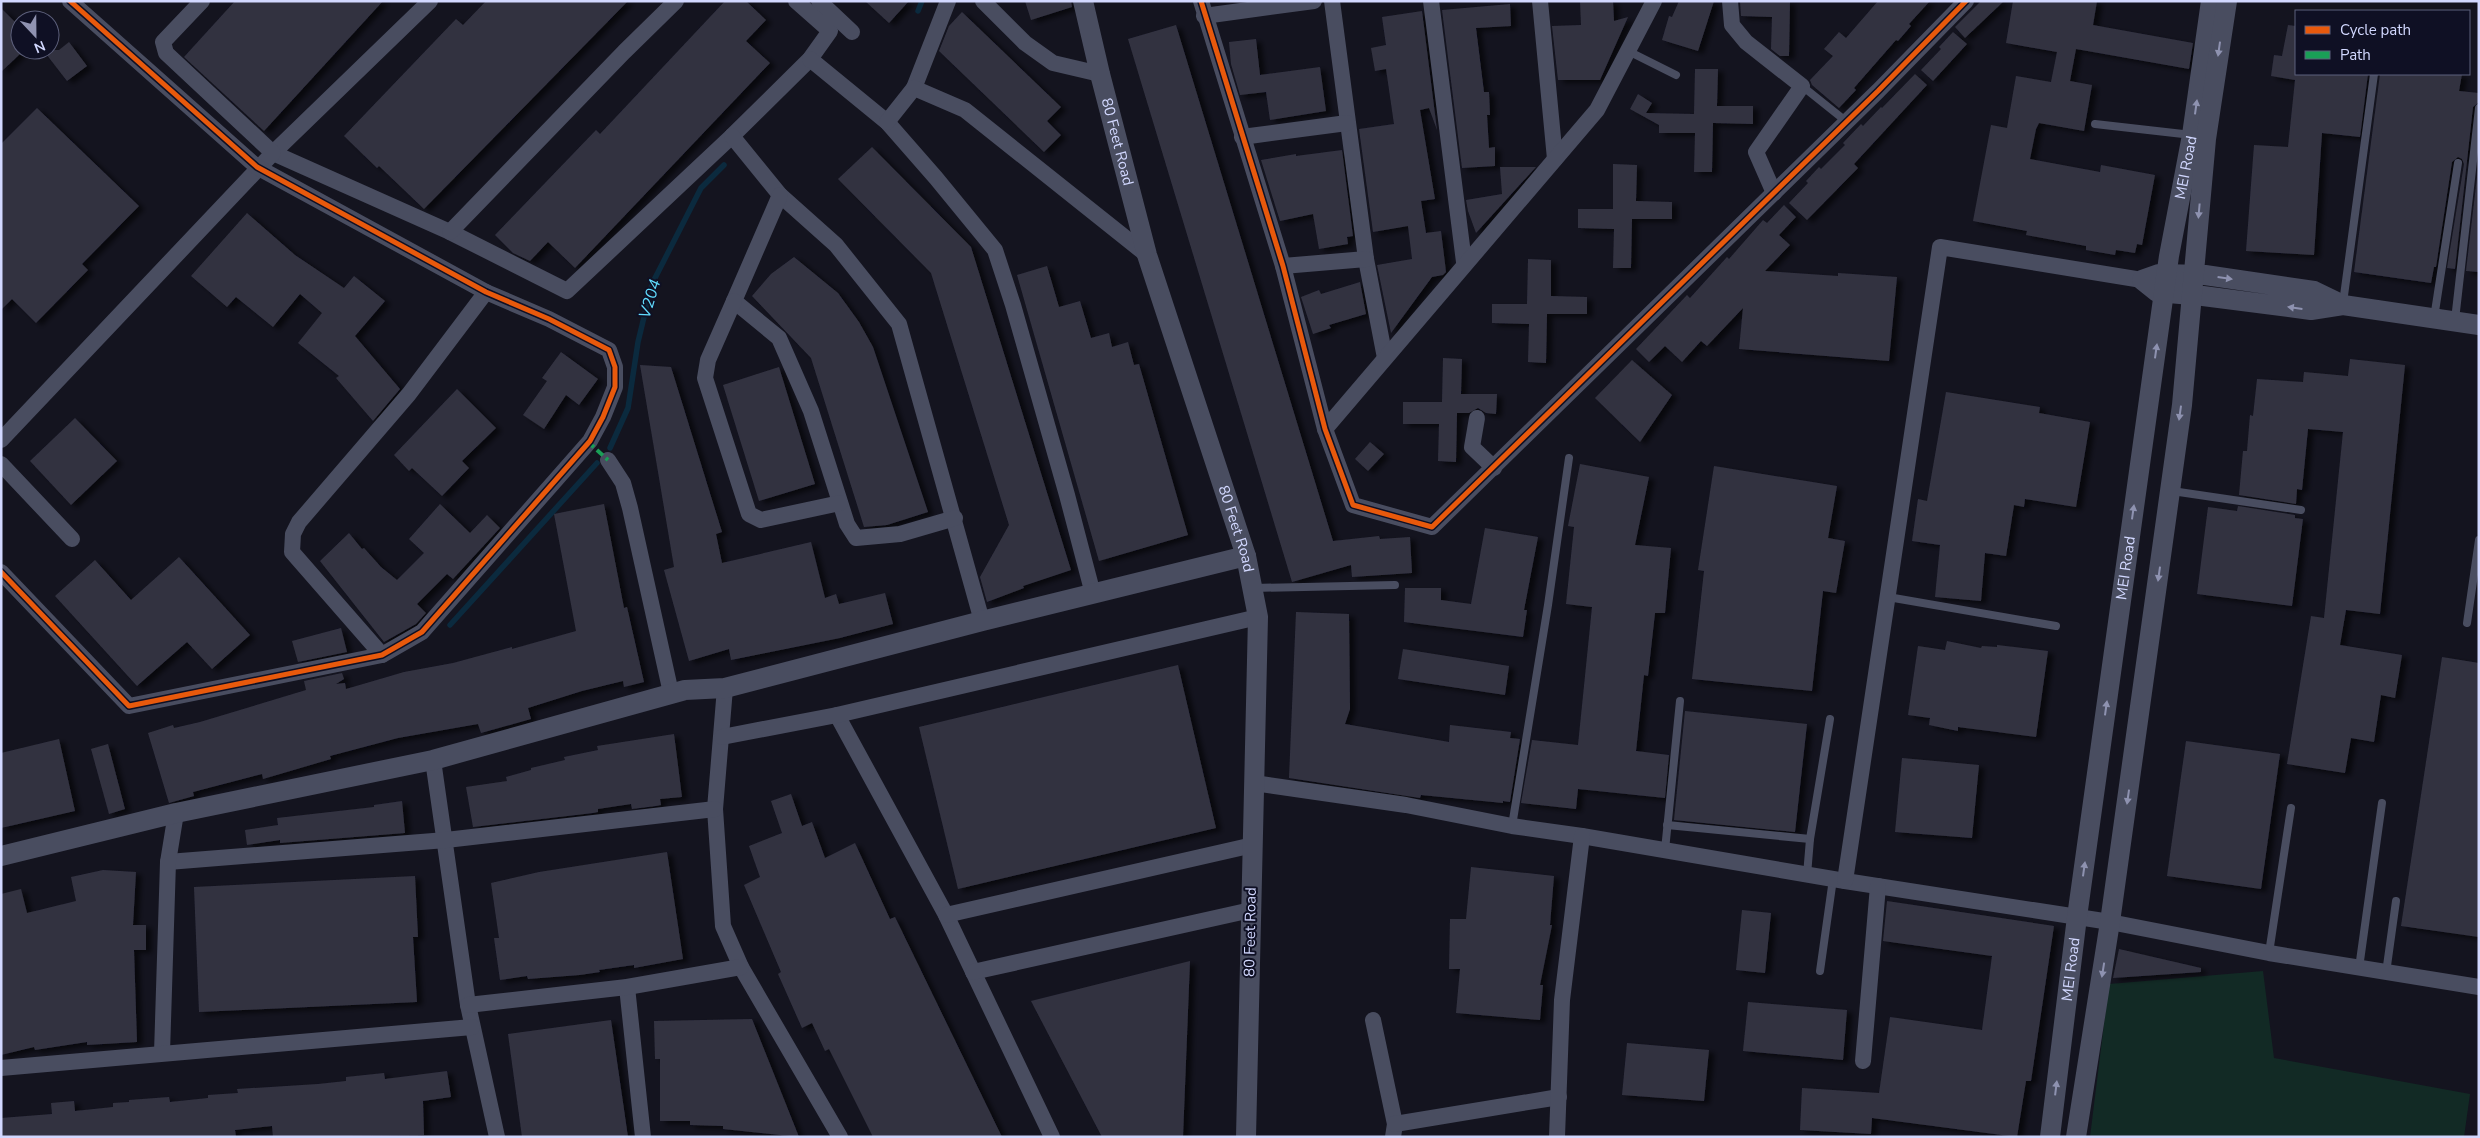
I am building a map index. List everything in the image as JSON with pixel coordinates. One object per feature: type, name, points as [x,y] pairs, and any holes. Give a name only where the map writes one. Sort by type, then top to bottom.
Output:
[{"type":"street","points":[[1,572],[129,706],[382,655],[422,632],[557,479],[590,440],[603,417],[615,387],[615,367],[609,350],[549,319],[486,292],[257,167],[70,1]]},
{"type":"street","points":[[202,1],[163,42],[166,53],[273,153],[450,232],[567,291],[732,136],[810,58],[830,31],[796,1]]},
{"type":"street","points":[[1,440],[257,167],[430,1]]},
{"type":"street","points":[[450,232],[624,52],[676,1]]},
{"type":"street","points":[[819,1],[852,32]]},
{"type":"street","points":[[887,122],[914,88],[948,1]]},
{"type":"street","points":[[983,1],[1025,43],[1053,63],[1100,74]]},
{"type":"street","name":"80 Feet Road","points":[[1083,1],[1147,255],[1246,556],[1258,617],[1246,1137]]},
{"type":"street","points":[[1314,1],[1202,8],[1283,266],[1325,429],[1353,505],[1432,527],[1847,122],[1966,1]]},
{"type":"street","points":[[1332,1],[1366,258],[1385,358]]},
{"type":"street","points":[[1431,1],[1464,262]]},
{"type":"street","points":[[1540,1],[1555,159]]},
{"type":"street","points":[[1325,429],[1464,262],[1597,110],[1654,1]]},
{"type":"street","points":[[1730,1],[1732,25],[1746,42],[1802,86],[1756,152],[1774,193]]},
{"type":"street","name":"MEI Road","points":[[2050,1137],[2077,917],[2165,283],[2192,135],[2211,1]]},
{"type":"street","name":"MEI Road","points":[[2076,1137],[2110,922],[2182,405],[2206,139],[2226,1]]},
{"type":"street","points":[[810,58],[887,122],[995,250],[1013,304],[1065,485],[1093,594]]},
{"type":"street","points":[[914,88],[965,110],[1147,255]]},
{"type":"street","points":[[1242,137],[1347,123]]},
{"type":"street","points":[[732,136],[780,195],[836,245],[899,324],[955,518],[982,621]]},
{"type":"street","points":[[780,195],[708,360],[704,378],[748,514],[761,520],[840,503]]},
{"type":"street","points":[[1839,880],[1888,597],[1940,247],[2142,280],[2157,292],[2165,283],[2193,274],[2314,291],[2343,304],[2479,325]]},
{"type":"street","points":[[1283,266],[1366,258]]},
{"type":"street","points":[[2165,283],[2191,295],[2311,310],[2343,304]]},
{"type":"street","points":[[382,655],[292,552],[293,534],[300,522],[409,394],[486,292]]},
{"type":"street","points":[[734,301],[779,338],[811,411],[847,524],[856,538],[900,534],[955,518]]},
{"type":"street","points":[[1478,418],[1472,447],[1494,468]]},
{"type":"street","points":[[608,460],[623,483],[630,508],[671,693]]},
{"type":"street","points":[[1,464],[72,540]]},
{"type":"street","points":[[1,856],[176,813],[433,760],[671,693],[685,690],[725,688],[982,621],[1246,556]]},
{"type":"street","points":[[722,737],[836,715],[1258,617]]},
{"type":"street","points":[[725,688],[715,809],[724,926],[741,966],[840,1137]]},
{"type":"street","points":[[836,715],[946,915],[1052,1137]]},
{"type":"street","points":[[433,760],[446,840],[468,1005],[497,1137]]},
{"type":"street","points":[[1254,783],[1406,805],[1512,826],[1582,836],[1807,875],[2110,922],[2270,953],[2479,987]]},
{"type":"street","points":[[168,862],[446,840],[715,809]]},
{"type":"street","points":[[162,1053],[168,862],[176,813]]},
{"type":"street","points":[[1557,1137],[1562,1000],[1582,836]]},
{"type":"street","points":[[946,915],[1252,845]]},
{"type":"street","points":[[1863,1061],[1878,886]]},
{"type":"street","points":[[973,972],[1251,910]]},
{"type":"street","points":[[468,1005],[627,987],[741,966]]},
{"type":"street","points":[[627,987],[643,1137]]},
{"type":"street","points":[[1373,1020],[1394,1131],[1559,1097]]},
{"type":"street","points":[[1,1068],[472,1027]]},
{"type":"lane","points":[[1628,50],[1676,75]]},
{"type":"lane","points":[[2343,304],[2374,75]]},
{"type":"lane","points":[[1802,86],[1847,122]]},
{"type":"lane","points":[[2455,322],[2456,295],[2479,108]]},
{"type":"lane","points":[[2095,124],[2192,135]]},
{"type":"lane","points":[[2434,318],[2458,163]]},
{"type":"lane","points":[[1512,826],[1548,605],[1568,458]]},
{"type":"lane","points":[[2170,490],[2301,510]]},
{"type":"lane","points":[[2467,623],[2479,540]]},
{"type":"lane","points":[[1252,588],[1396,585]]},
{"type":"lane","points":[[1888,597],[2056,626]]},
{"type":"lane","points":[[1665,850],[1680,701]]},
{"type":"lane","points":[[1807,875],[1810,839],[1830,719]]},
{"type":"lane","points":[[2359,968],[2382,803]]},
{"type":"lane","points":[[2270,953],[2291,808]]},
{"type":"lane","points":[[1667,825],[1810,839]]},
{"type":"lane","points":[[1820,971],[1839,880]]},
{"type":"lane","points":[[2386,973],[2396,901]]},
{"type":"green space","points":[[2263,971],[2274,1058],[2470,1094],[2464,1137],[2090,1137],[2109,984]]},
{"type":"building","points":[[235,1],[383,1],[264,131],[184,57]]},
{"type":"building","points":[[486,1],[628,1],[424,209],[344,136],[456,19],[463,25]]},
{"type":"building","points":[[725,1],[746,1],[766,20],[746,41],[770,63],[575,268],[548,242],[530,261],[513,253],[495,235],[596,130],[600,134]]},
{"type":"building","points":[[865,1],[909,1],[889,23]]},
{"type":"building","points":[[1025,1],[1071,1],[1072,7],[1031,20]]},
{"type":"building","points":[[1580,1],[1613,1],[1614,21],[1628,17],[1600,80],[1558,80],[1552,26],[1581,25]]},
{"type":"building","points":[[1679,1],[1714,1],[1698,51],[1662,40],[1669,16],[1672,17]]},
{"type":"building","points":[[1740,1],[1790,1],[1789,56],[1780,56],[1771,49],[1772,17],[1741,16]]},
{"type":"building","points":[[1878,1],[1930,1],[1909,24],[1911,26],[1898,41],[1896,40],[1839,108],[1812,85],[1810,80],[1833,56],[1824,49],[1839,32],[1846,38]]},
{"type":"building","points":[[1981,1],[2004,1],[1965,38],[1955,27]]},
{"type":"building","points":[[2013,1],[2097,1],[2093,25],[2193,43],[2189,69],[2076,49],[2070,81],[2092,85],[2084,131],[2039,123],[2036,129],[2030,159],[2100,172],[2101,165],[2155,175],[2142,245],[2137,244],[2135,253],[2116,250],[2115,255],[2086,250],[2086,246],[2026,235],[2027,231],[1973,221],[1991,125],[2007,128],[2016,76],[2051,82],[2057,52],[2006,43]]},
{"type":"building","points":[[1510,4],[1511,26],[1476,28],[1484,92],[1489,92],[1490,115],[1487,115],[1489,148],[1495,147],[1495,166],[1462,168],[1442,10]]},
{"type":"building","points":[[1,8],[10,17],[10,60],[14,60],[1,72]]},
{"type":"building","points":[[1422,11],[1437,130],[1429,108],[1420,110],[1435,199],[1421,201],[1426,233],[1441,231],[1446,272],[1443,275],[1432,277],[1391,333],[1377,265],[1412,259],[1408,226],[1373,232],[1359,129],[1394,124],[1386,69],[1375,71],[1371,48],[1386,45],[1382,17]]},
{"type":"building","points":[[962,12],[1061,107],[1047,121],[1061,135],[1044,152],[939,51],[949,26]]},
{"type":"building","points":[[1176,25],[1333,541],[1379,536],[1380,539],[1410,537],[1412,573],[1352,577],[1351,565],[1292,582],[1128,39]]},
{"type":"building","points":[[2288,25],[2295,26],[2295,75],[2368,75],[2360,137],[2322,133],[2314,255],[2246,251],[2254,145],[2288,147],[2295,80],[2271,76],[2274,55],[2282,56]]},
{"type":"building","points":[[1953,32],[1967,44],[1933,81],[1921,70],[1941,49],[1939,47]]},
{"type":"building","points":[[1256,39],[1260,75],[1320,67],[1326,111],[1270,120],[1266,92],[1240,95],[1231,64],[1229,42]]},
{"type":"building","points":[[69,42],[87,66],[67,81],[51,60],[60,60],[60,49]]},
{"type":"building","points":[[1695,69],[1718,69],[1717,106],[1753,106],[1753,124],[1713,123],[1712,172],[1694,172],[1695,133],[1659,133],[1659,125],[1630,109],[1638,94],[1652,103],[1646,113],[1694,114]]},
{"type":"building","points":[[1915,74],[1927,85],[1854,164],[1858,168],[1807,220],[1789,203],[1808,183],[1806,181],[1819,167],[1821,169],[1845,145],[1843,143],[1861,124],[1863,126]]},
{"type":"building","points":[[2380,75],[2462,75],[2459,91],[2479,93],[2479,102],[2473,107],[2455,269],[2447,268],[2464,164],[2462,159],[2458,157],[2452,162],[2436,267],[2434,267],[2431,283],[2354,272]]},
{"type":"building","points":[[37,108],[139,206],[82,264],[88,270],[36,323],[12,299],[1,310],[1,144]]},
{"type":"building","points":[[872,147],[971,247],[1071,570],[1023,586],[1024,588],[987,602],[980,577],[1009,525],[931,273],[838,179]]},
{"type":"building","points":[[1342,150],[1353,236],[1347,237],[1348,244],[1319,249],[1313,214],[1280,221],[1261,160],[1296,154],[1296,156]]},
{"type":"building","points":[[2479,160],[2479,272],[2466,271]]},
{"type":"building","points":[[1613,164],[1637,165],[1636,201],[1672,202],[1672,219],[1632,219],[1631,268],[1613,268],[1614,229],[1578,228],[1578,209],[1613,209]]},
{"type":"building","points":[[1500,167],[1536,167],[1476,233],[1466,200],[1502,194]]},
{"type":"building","points":[[1784,205],[1796,217],[1779,235],[1790,245],[1765,271],[1838,276],[1838,273],[1897,277],[1889,361],[1739,349],[1743,308],[1707,346],[1701,341],[1682,362],[1665,346],[1649,362],[1636,349],[1687,295],[1690,298],[1727,257],[1729,259],[1763,220],[1767,223]]},
{"type":"building","points":[[247,213],[295,255],[344,288],[354,276],[385,301],[355,336],[400,389],[373,421],[336,378],[339,376],[298,343],[322,313],[300,294],[273,327],[236,297],[227,307],[191,276]]},
{"type":"building","points":[[794,257],[838,293],[859,322],[873,347],[928,512],[887,525],[864,527],[811,358],[752,296],[771,274]]},
{"type":"building","points":[[1528,259],[1551,260],[1551,296],[1587,297],[1587,314],[1547,314],[1546,363],[1528,362],[1529,324],[1492,323],[1492,304],[1527,304]]},
{"type":"building","points":[[1047,266],[1059,307],[1080,301],[1091,338],[1109,333],[1112,347],[1128,342],[1134,365],[1139,364],[1188,535],[1099,561],[1017,275]]},
{"type":"building","points":[[1360,282],[1366,314],[1329,325],[1331,328],[1313,334],[1301,297],[1319,290],[1321,294]]},
{"type":"building","points":[[561,352],[598,379],[579,405],[566,395],[544,429],[523,415],[547,381],[542,378]]},
{"type":"building","points":[[1443,358],[1462,359],[1461,394],[1497,394],[1496,414],[1486,413],[1478,408],[1469,413],[1457,413],[1456,462],[1438,461],[1439,424],[1403,424],[1403,402],[1442,402]]},
{"type":"building","points":[[2350,359],[2405,365],[2380,614],[2346,610],[2340,645],[2402,655],[2395,698],[2381,695],[2374,742],[2351,738],[2345,773],[2287,764],[2311,616],[2324,618],[2343,432],[2308,429],[2302,490],[2297,489],[2296,504],[2239,495],[2243,451],[2247,451],[2250,415],[2253,416],[2257,379],[2303,382],[2304,372],[2348,376]]},
{"type":"building","points":[[1632,360],[1672,395],[1640,442],[1595,398]]},
{"type":"building","points":[[640,365],[671,367],[722,532],[716,534],[722,563],[811,542],[825,598],[836,594],[839,604],[885,593],[893,624],[840,638],[731,660],[729,649],[689,661],[664,570],[674,567]]},
{"type":"building","points":[[779,367],[815,484],[759,501],[723,385]]},
{"type":"building","points":[[457,389],[496,428],[462,461],[469,468],[442,496],[412,468],[409,471],[394,455]]},
{"type":"building","points":[[1946,392],[2040,407],[2039,413],[2090,422],[2076,507],[2025,499],[2024,507],[2014,505],[2006,556],[1985,553],[1981,601],[1935,597],[1940,545],[1912,541],[1918,499],[1927,501]]},
{"type":"building","points":[[75,418],[117,461],[71,505],[30,461]]},
{"type":"building","points":[[1370,442],[1384,454],[1368,471],[1355,459]]},
{"type":"building","points":[[1580,464],[1649,477],[1635,545],[1671,548],[1665,613],[1655,613],[1648,676],[1644,675],[1636,751],[1669,755],[1665,798],[1578,789],[1576,809],[1521,803],[1532,740],[1578,745],[1592,607],[1566,604],[1574,527],[1568,526]]},
{"type":"building","points":[[1714,466],[1837,486],[1828,538],[1845,541],[1836,593],[1823,591],[1812,691],[1692,679],[1704,571],[1698,570]]},
{"type":"building","points":[[440,504],[470,533],[487,515],[500,528],[453,579],[447,574],[417,604],[426,613],[416,624],[384,642],[320,561],[349,533],[362,549],[364,548],[381,567],[397,580],[424,553],[409,539]]},
{"type":"building","points":[[604,504],[624,608],[627,607],[644,682],[624,687],[623,681],[582,691],[528,708],[531,719],[481,733],[478,724],[398,738],[330,756],[331,759],[263,779],[262,774],[193,792],[194,796],[169,803],[148,733],[173,725],[174,728],[200,722],[306,690],[304,681],[342,673],[344,679],[336,684],[345,683],[346,689],[404,672],[453,663],[512,647],[512,649],[576,631],[554,514]]},
{"type":"building","points":[[2238,506],[2295,515],[2295,518],[2303,519],[2292,606],[2197,594],[2208,507],[2237,511]]},
{"type":"building","points":[[1485,528],[1538,537],[1524,610],[1527,610],[1523,637],[1404,622],[1405,588],[1441,588],[1441,600],[1471,604]]},
{"type":"building","points":[[179,557],[250,635],[212,669],[187,642],[137,686],[55,596],[95,560],[131,600]]},
{"type":"building","points":[[1296,612],[1349,614],[1350,709],[1345,724],[1449,742],[1450,725],[1511,732],[1510,738],[1520,739],[1510,802],[1503,801],[1503,803],[1421,795],[1420,798],[1289,778]]},
{"type":"building","points":[[341,628],[347,652],[298,662],[292,641]]},
{"type":"building","points":[[1947,641],[1981,648],[1982,646],[1997,647],[1997,645],[2048,651],[2036,737],[1958,727],[1958,731],[1929,725],[1930,718],[1908,715],[1918,646],[1945,650]]},
{"type":"building","points":[[1403,649],[1509,666],[1505,695],[1398,679]]},
{"type":"building","points":[[2442,657],[2479,663],[2479,937],[2401,926]]},
{"type":"building","points":[[1178,665],[1216,828],[958,889],[919,727]]},
{"type":"building","points":[[1685,711],[1807,724],[1795,832],[1674,820]]},
{"type":"building","points":[[674,734],[682,797],[660,799],[661,805],[656,806],[632,809],[631,804],[598,809],[598,812],[593,813],[473,827],[466,787],[507,781],[506,777],[531,770],[531,768],[565,760],[564,757],[598,750],[597,746]]},
{"type":"building","points":[[59,739],[75,811],[1,828],[1,753]]},
{"type":"building","points":[[2186,741],[2280,754],[2261,889],[2167,876]]},
{"type":"building","points":[[108,744],[125,809],[109,814],[91,749]]},
{"type":"building","points":[[1902,758],[1979,765],[1972,838],[1895,832]]},
{"type":"building","points":[[791,794],[802,826],[812,822],[825,858],[855,843],[890,919],[895,917],[1002,1137],[873,1137],[829,1049],[825,1051],[812,1023],[802,1028],[778,974],[781,972],[744,885],[760,877],[749,846],[782,833],[771,801]]},
{"type":"building","points":[[402,801],[405,833],[280,843],[280,840],[247,845],[245,830],[278,825],[277,818],[374,807],[374,805]]},
{"type":"building","points":[[667,852],[683,959],[634,968],[634,965],[599,970],[600,972],[580,975],[528,979],[527,976],[500,980],[494,938],[499,938],[491,883],[539,872]]},
{"type":"building","points":[[1471,867],[1554,876],[1550,925],[1552,925],[1540,985],[1543,985],[1540,1020],[1456,1013],[1460,969],[1449,969],[1450,919],[1466,919]]},
{"type":"building","points":[[103,870],[136,872],[133,925],[146,925],[146,950],[134,950],[137,1042],[87,1045],[87,1042],[35,1050],[34,1047],[1,1055],[1,894],[21,889],[27,913],[76,901],[71,877]]},
{"type":"building","points":[[415,876],[418,937],[413,937],[417,1002],[199,1012],[194,887]]},
{"type":"building","points":[[1887,901],[2054,926],[2031,1081],[2026,1081],[2017,1137],[1872,1118],[1871,1134],[1800,1130],[1802,1088],[1879,1093],[1890,1017],[1982,1030],[1992,956],[1883,941]]},
{"type":"building","points":[[1742,910],[1771,913],[1765,973],[1736,970]]},
{"type":"building","points":[[2119,949],[2201,968],[2201,972],[2113,978]]},
{"type":"building","points":[[1190,961],[1183,1137],[1102,1137],[1031,1001]]},
{"type":"building","points":[[1748,1002],[1847,1010],[1843,1060],[1743,1051]]},
{"type":"building","points":[[752,1019],[799,1137],[723,1129],[723,1126],[690,1125],[690,1121],[660,1121],[660,1059],[655,1059],[654,1021]]},
{"type":"building","points":[[611,1020],[628,1137],[522,1137],[508,1034]]},
{"type":"building","points":[[1627,1043],[1709,1050],[1704,1101],[1622,1095]]},
{"type":"building","points":[[447,1071],[451,1097],[423,1101],[424,1135],[273,1137],[272,1126],[235,1130],[236,1137],[1,1137],[1,1118],[52,1114],[51,1103],[74,1101],[75,1111],[113,1107],[113,1103],[129,1102],[129,1100],[169,1097],[170,1102],[208,1098],[208,1095],[238,1093],[237,1089],[346,1081],[346,1077],[384,1073],[385,1079]]},
{"type":"waterway","name":"V204","points":[[918,11],[922,1]]},
{"type":"waterway","name":"V204","points":[[610,448],[628,408],[638,342],[652,284],[701,188],[724,165]]},
{"type":"waterway","name":"V204","points":[[450,625],[597,463]]},
{"type":"marked path","points":[[588,442],[608,460]]},
{"type":"cycle path","points":[[1,572],[129,706],[382,655],[422,632],[590,441],[603,417],[615,387],[615,367],[609,350],[549,319],[486,292],[257,167],[70,1]]},
{"type":"cycle path","points":[[1201,1],[1283,266],[1325,429],[1353,505],[1432,527],[1878,91],[1966,1]]}]
